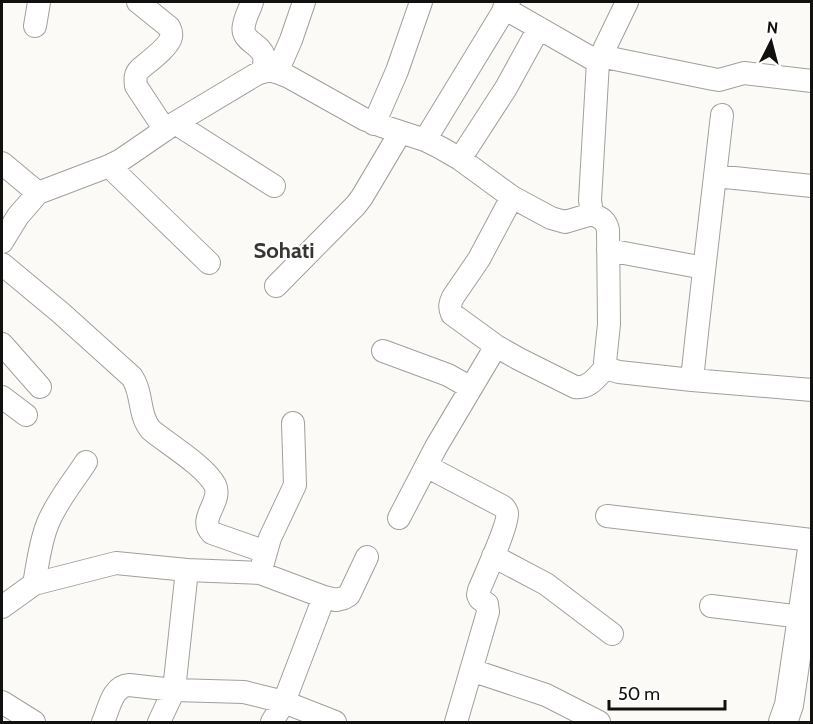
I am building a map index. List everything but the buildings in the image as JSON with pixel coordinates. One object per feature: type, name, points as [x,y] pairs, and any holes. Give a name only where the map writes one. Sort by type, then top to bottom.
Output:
[{"type":"main road","points":[[783,723],[789,705],[812,549]]},
{"type":"street","points":[[35,26],[39,2]]},
{"type":"street","points":[[138,2],[169,27],[171,38],[136,73],[136,86],[170,126],[274,186]]},
{"type":"street","points":[[252,2],[244,25],[244,32],[246,38],[262,52],[270,71],[374,123],[425,140],[460,159],[512,197],[551,218],[566,222],[592,214],[603,218],[606,223],[608,250],[609,324],[604,362],[610,370],[692,380],[812,390]]},
{"type":"street","points":[[2,242],[18,216],[38,193],[121,160],[170,126],[270,71],[291,40],[304,2]]},
{"type":"street","points":[[374,123],[397,71],[421,2]]},
{"type":"street","points":[[592,214],[590,200],[599,59],[627,2]]},
{"type":"street","points":[[425,140],[506,5],[539,28],[599,59],[719,80],[744,73],[812,81]]},
{"type":"street","points":[[460,159],[506,88],[539,28]]},
{"type":"street","points":[[692,380],[722,115]]},
{"type":"street","points":[[276,286],[356,205],[400,133]]},
{"type":"street","points":[[2,163],[38,193]]},
{"type":"street","points":[[109,166],[209,263]]},
{"type":"street","points":[[715,176],[812,186]]},
{"type":"street","points":[[512,197],[479,259],[453,297],[450,303],[452,314],[496,346],[575,387],[583,388],[606,367]]},
{"type":"street","points":[[608,250],[704,268]]},
{"type":"street","points":[[2,264],[132,377],[138,389],[146,424],[201,468],[215,485],[217,492],[207,522],[212,533],[266,552]]},
{"type":"street","points":[[2,344],[40,387]]},
{"type":"street","points":[[399,518],[426,466],[496,346]]},
{"type":"street","points":[[383,351],[448,375],[471,388]]},
{"type":"street","points":[[2,397],[26,415]]},
{"type":"street","points":[[260,573],[270,538],[295,484],[293,423]]},
{"type":"street","points":[[34,584],[42,538],[48,522],[86,462]]},
{"type":"street","points":[[426,466],[506,510],[507,519],[478,595],[488,608],[456,723]]},
{"type":"street","points":[[607,516],[812,540]]},
{"type":"street","points":[[493,556],[546,584],[612,634]]},
{"type":"street","points":[[2,607],[34,584],[116,563],[187,570],[260,573],[336,600],[349,595],[367,557]]},
{"type":"street","points":[[159,723],[174,690],[187,570]]},
{"type":"street","points":[[273,723],[284,702],[324,597]]},
{"type":"street","points":[[711,606],[802,617]]},
{"type":"street","points":[[471,670],[546,695],[599,723]]},
{"type":"street","points":[[103,723],[116,690],[122,685],[174,690],[244,692],[284,702],[335,723]]},
{"type":"street","points":[[2,702],[34,723]]},
{"type":"district","name":"Sohati","points":[[284,250]]}]
